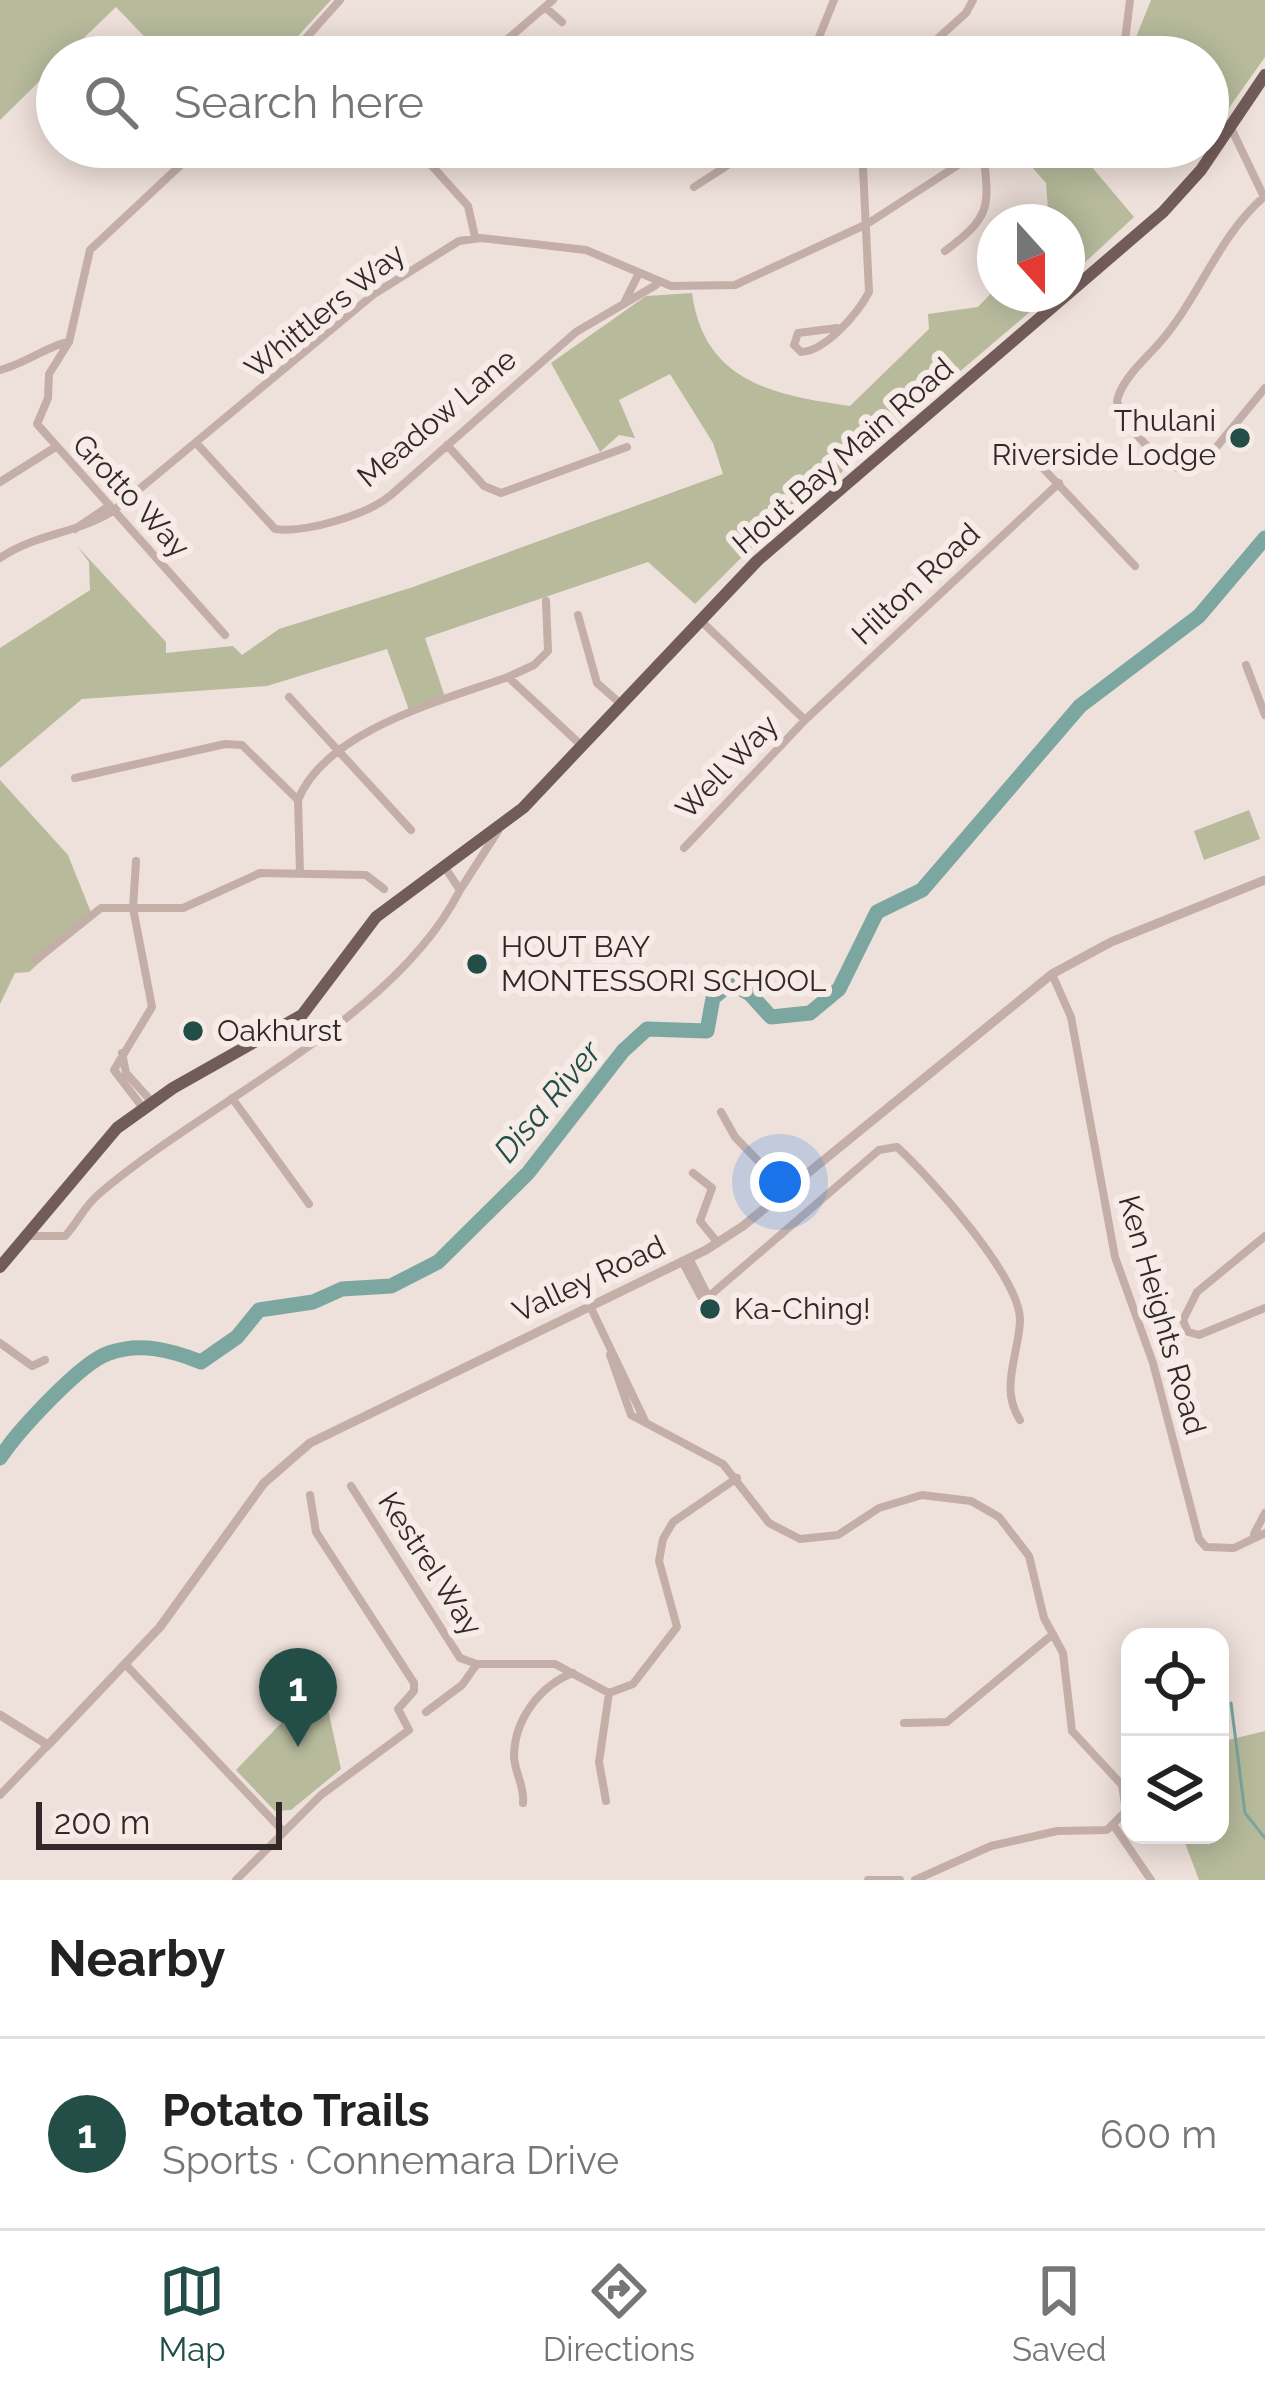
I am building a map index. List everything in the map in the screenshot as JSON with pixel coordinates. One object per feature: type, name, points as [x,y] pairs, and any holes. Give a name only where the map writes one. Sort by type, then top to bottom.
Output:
[{"type":"main road","name":"Hout Bay Main Road","points":[[1229,130],[1265,75]]},
{"type":"main road","name":"Hout Bay Main Road","points":[[0,1268],[99,1146],[147,1105],[298,1018],[317,1000],[376,917],[498,831],[757,561],[1163,212],[1199,168]]},
{"type":"street","points":[[308,36],[340,0]]},
{"type":"street","points":[[819,36],[834,0]]},
{"type":"street","points":[[938,36],[973,0]]},
{"type":"street","points":[[1126,36],[1130,0]]},
{"type":"street","points":[[512,36],[550,4],[562,22]]},
{"type":"street","points":[[1231,128],[1265,197],[1236,226],[1189,305],[1120,389],[1118,405],[1124,419],[1154,449],[1186,471],[1207,458],[1265,388]]},
{"type":"street","name":"Grotto Way","points":[[178,168],[90,250],[69,342],[49,374],[48,398],[37,424],[225,635]]},
{"type":"street","points":[[434,168],[468,206],[475,237],[586,250],[657,284],[741,284],[867,224],[954,168]]},
{"type":"street","points":[[694,187],[723,168]]},
{"type":"street","points":[[837,328],[798,334],[794,345],[801,352],[815,351],[837,328],[869,292],[863,168]]},
{"type":"street","points":[[945,251],[980,225],[989,204],[986,168]]},
{"type":"street","name":"Whittlers Way","points":[[0,558],[37,537],[74,530],[111,508],[198,445],[374,294],[450,245],[475,237]]},
{"type":"street","points":[[625,302],[638,275]]},
{"type":"street","name":"Meadow Lane","points":[[198,445],[269,525],[284,530],[380,504],[576,332],[657,284]]},
{"type":"street","points":[[0,370],[38,359],[56,344],[69,342]]},
{"type":"street","points":[[447,445],[484,486],[501,493],[627,446]]},
{"type":"street","points":[[0,482],[54,448]]},
{"type":"street","points":[[1025,449],[1135,566]]},
{"type":"street","name":"Hilton Road","points":[[805,720],[1059,483]]},
{"type":"street","points":[[300,873],[298,800],[340,754],[376,724],[538,662],[548,651],[546,601]]},
{"type":"street","points":[[578,615],[597,683],[621,704]]},
{"type":"street","name":"Well Way","points":[[684,848],[805,720],[700,620]]},
{"type":"street","points":[[1246,665],[1265,715]]},
{"type":"street","points":[[508,677],[582,746]]},
{"type":"street","points":[[289,697],[411,830]]},
{"type":"street","points":[[75,778],[239,743],[298,800]]},
{"type":"street","points":[[28,1236],[65,1236],[111,1184],[232,1098],[418,954],[498,831]]},
{"type":"street","points":[[136,861],[134,908],[153,1001],[149,1018],[122,1052],[126,1073],[147,1105]]},
{"type":"street","points":[[446,869],[460,890]]},
{"type":"street","points":[[36,960],[99,909],[183,908],[260,873],[366,875],[384,889]]},
{"type":"street","name":"Valley Road","points":[[0,1795],[175,1609],[251,1500],[298,1451],[369,1409],[718,1243],[1052,974],[1112,942],[1265,880]]},
{"type":"street","name":"Ken Heights Road","points":[[1052,974],[1071,1017],[1114,1257],[1158,1378],[1197,1532],[1206,1547],[1222,1550],[1254,1536]]},
{"type":"street","points":[[232,1098],[309,1204]]},
{"type":"street","points":[[721,1112],[735,1137],[787,1191]]},
{"type":"street","points":[[686,1260],[707,1294],[879,1150],[897,1147],[974,1231],[1017,1307],[1010,1393],[1020,1420]]},
{"type":"street","points":[[693,1173],[712,1188],[700,1221],[718,1243]]},
{"type":"street","points":[[1265,1236],[1197,1292],[1183,1320],[1190,1334],[1199,1335],[1265,1308]]},
{"type":"street","points":[[590,1306],[646,1423],[719,1461],[769,1523],[807,1540],[838,1535],[879,1508],[912,1496],[943,1495],[982,1507],[1026,1551],[1066,1660],[1065,1706],[1072,1731],[1125,1792],[1126,1811],[1102,1832],[1057,1831],[992,1846],[915,1880]]},
{"type":"street","points":[[0,1343],[32,1366],[45,1360]]},
{"type":"street","points":[[606,1801],[598,1762],[609,1693],[632,1684],[677,1627],[659,1561],[667,1530],[736,1478]]},
{"type":"street","name":"Kestrel Way","points":[[351,1486],[454,1652],[477,1664],[542,1661],[609,1693]]},
{"type":"street","points":[[236,1880],[282,1830],[407,1733],[398,1707],[413,1692],[414,1683],[316,1532],[310,1496]]},
{"type":"street","points":[[1254,1536],[1265,1513]]},
{"type":"street","points":[[1254,1536],[1265,1533]]},
{"type":"street","points":[[904,1723],[947,1722],[1053,1634]]},
{"type":"street","points":[[426,1712],[460,1687],[477,1664]]},
{"type":"street","points":[[126,1665],[282,1830]]},
{"type":"street","points":[[524,1803],[514,1757],[518,1738],[539,1692],[573,1673]]},
{"type":"street","points":[[0,1714],[48,1745]]},
{"type":"street","points":[[1114,1826],[1151,1880]]},
{"type":"street","points":[[868,1880],[901,1880]]},
{"type":"green space","points":[[0,0],[331,0],[298,36],[144,36],[116,7],[86,36],[36,36],[36,85],[0,120]]},
{"type":"green space","points":[[1151,0],[1265,0],[1265,57],[1229,108],[1229,36],[1136,36]]},
{"type":"green space","points":[[1033,168],[1093,168],[1134,217],[1085,262],[1085,204],[1048,204],[1046,183]]},
{"type":"green space","points":[[692,293],[711,347],[747,379],[795,396],[850,406],[929,329],[928,314],[977,307],[977,312],[1030,312],[743,556],[695,604],[648,562],[425,638],[445,697],[409,710],[387,649],[267,686],[82,699],[0,768],[0,648],[90,590],[89,562],[77,546],[166,642],[166,653],[233,646],[242,655],[279,629],[413,587],[723,474],[713,443],[670,374],[619,400],[635,438],[619,435],[600,452],[551,363],[646,296]]},
{"type":"green space","points":[[0,780],[68,855],[92,915],[29,972],[15,973],[0,1004]]},
{"type":"green space","points":[[1249,810],[1260,839],[1204,860],[1194,831]]},
{"type":"green space","points":[[315,1688],[327,1705],[341,1769],[291,1810],[275,1811],[236,1770]]},
{"type":"green space","points":[[1265,1731],[1265,1880],[1199,1880],[1185,1844],[1229,1844],[1229,1740]]},
{"type":"waterway","name":"Disa River","points":[[0,1458],[67,1383],[109,1353],[156,1349],[201,1362],[237,1337],[259,1310],[313,1302],[342,1289],[391,1286],[438,1262],[528,1173],[623,1051],[647,1029],[707,1031],[713,998],[731,983],[750,994],[771,1017],[810,1013],[839,989],[877,912],[922,890],[1080,706],[1199,616],[1265,538]]},
{"type":"waterway","points":[[1231,1703],[1245,1813],[1265,1838]]},
{"type":"place","name":"Thulani Riverside Lodge","points":[[1240,438]]},
{"type":"place","name":"HOUT BAY MONTESSORI SCHOOL","points":[[477,964]]},
{"type":"place","name":"Oakhurst","points":[[193,1031]]},
{"type":"place","name":"Ka-Ching!","points":[[710,1309]]},
{"type":"place","name":"Potato Trails","points":[[298,1747]]}]
